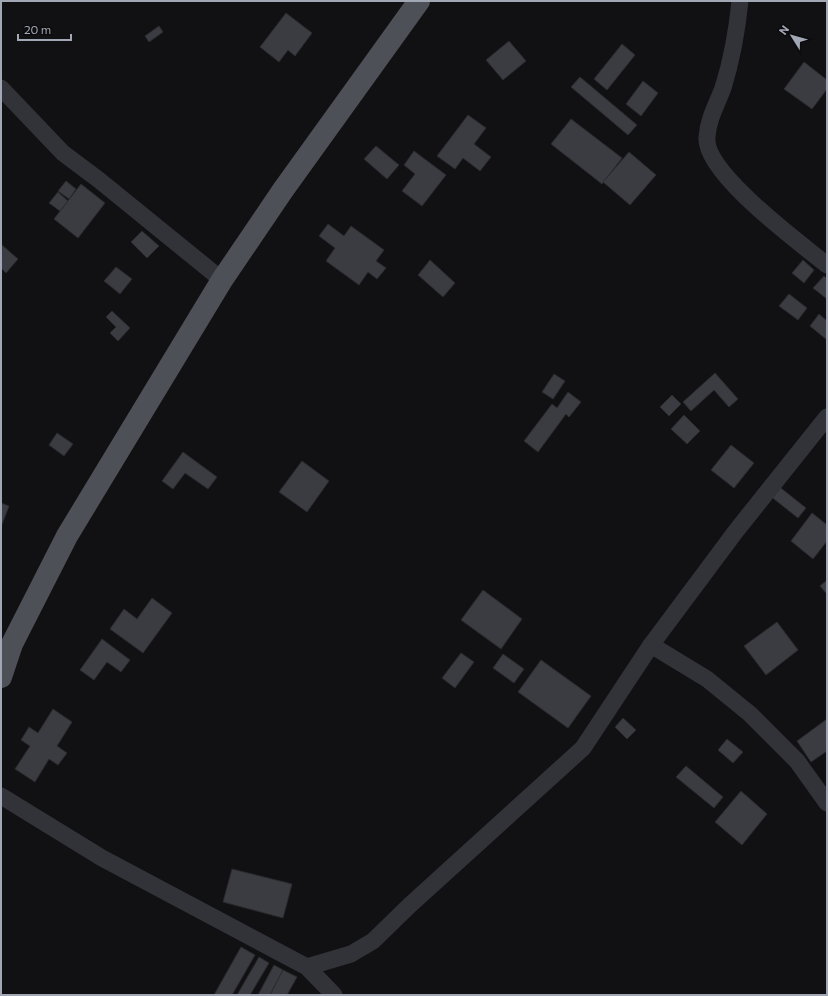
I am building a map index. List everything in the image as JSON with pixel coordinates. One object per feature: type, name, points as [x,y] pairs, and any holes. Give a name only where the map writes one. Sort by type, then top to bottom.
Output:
[{"type":"main road","points":[[1,677],[6,641],[67,536],[222,280],[283,190],[419,1]]},
{"type":"street","points":[[740,1],[736,38],[722,88],[709,124],[706,138],[708,149],[716,165],[762,213],[827,265]]},
{"type":"street","points":[[1,88],[63,153],[100,180],[222,280]]},
{"type":"street","points":[[307,967],[351,954],[373,942],[410,905],[583,748],[651,645],[736,531],[827,417]]},
{"type":"street","points":[[651,645],[707,679],[750,714],[797,761],[827,803]]},
{"type":"street","points":[[1,796],[102,858],[307,967],[333,994]]},
{"type":"building","points":[[286,13],[312,33],[295,56],[288,50],[279,62],[260,47]]},
{"type":"building","points":[[159,26],[163,32],[149,42],[145,36]]},
{"type":"building","points":[[509,41],[526,61],[503,80],[486,60]]},
{"type":"building","points":[[622,44],[635,55],[607,90],[594,79]]},
{"type":"building","points":[[804,62],[827,80],[827,89],[812,109],[784,89]]},
{"type":"building","points":[[580,77],[637,125],[628,135],[571,87]]},
{"type":"building","points":[[643,81],[658,93],[641,116],[626,104]]},
{"type":"building","points":[[468,115],[486,128],[474,144],[491,157],[480,171],[463,158],[455,169],[437,156]]},
{"type":"building","points":[[571,119],[622,158],[602,184],[551,144]]},
{"type":"building","points":[[376,146],[399,165],[387,179],[364,159]]},
{"type":"building","points":[[414,151],[446,175],[422,206],[402,191],[415,174],[404,165]]},
{"type":"building","points":[[629,152],[656,175],[630,205],[603,182]]},
{"type":"building","points":[[66,181],[76,189],[69,199],[58,191]]},
{"type":"building","points":[[81,184],[105,203],[78,238],[54,219]]},
{"type":"building","points":[[58,192],[68,201],[60,211],[49,203]]},
{"type":"building","points":[[328,224],[344,236],[351,226],[384,250],[376,261],[386,268],[377,279],[368,272],[359,285],[326,261],[335,248],[319,236]]},
{"type":"building","points":[[142,231],[159,246],[147,258],[131,242]]},
{"type":"building","points":[[2,245],[18,259],[6,273],[1,268]]},
{"type":"building","points":[[430,260],[455,283],[443,297],[418,275]]},
{"type":"building","points":[[803,260],[814,270],[804,283],[792,273]]},
{"type":"building","points":[[116,267],[132,279],[120,294],[104,281]]},
{"type":"building","points":[[824,276],[827,279],[827,299],[813,288]]},
{"type":"building","points":[[789,294],[807,308],[798,320],[779,306]]},
{"type":"building","points":[[112,311],[130,328],[118,341],[110,333],[116,327],[106,317]]},
{"type":"building","points":[[819,314],[827,321],[827,340],[810,326]]},
{"type":"building","points":[[715,373],[738,399],[729,407],[714,390],[691,411],[683,402]]},
{"type":"building","points":[[554,374],[565,381],[553,399],[542,392]]},
{"type":"building","points":[[568,392],[581,402],[569,417],[566,414],[538,452],[524,441],[552,404],[557,408]]},
{"type":"building","points":[[672,395],[681,404],[669,416],[660,407]]},
{"type":"building","points":[[684,415],[700,431],[687,444],[671,429]]},
{"type":"building","points":[[57,433],[73,444],[64,456],[49,445]]},
{"type":"building","points":[[731,445],[754,463],[734,488],[711,470]]},
{"type":"building","points":[[183,452],[217,477],[208,489],[185,473],[173,489],[162,481]]},
{"type":"building","points":[[302,461],[329,481],[307,512],[279,492]]},
{"type":"building","points":[[777,485],[806,508],[798,518],[769,495]]},
{"type":"building","points":[[1,503],[9,506],[1,527]]},
{"type":"building","points":[[812,513],[827,525],[827,541],[813,559],[791,541]]},
{"type":"building","points":[[827,580],[827,594],[820,586]]},
{"type":"building","points":[[483,590],[522,619],[501,649],[461,620]]},
{"type":"building","points":[[152,598],[172,613],[143,653],[110,629],[124,609],[137,619]]},
{"type":"building","points":[[777,622],[798,650],[766,675],[744,646]]},
{"type":"building","points":[[102,639],[130,660],[121,672],[107,662],[94,680],[80,670]]},
{"type":"building","points":[[461,653],[474,662],[455,688],[442,678]]},
{"type":"building","points":[[503,654],[524,669],[514,683],[493,668]]},
{"type":"building","points":[[541,660],[591,696],[568,728],[518,692]]},
{"type":"building","points":[[53,709],[72,722],[57,746],[67,753],[58,765],[49,759],[35,782],[15,769],[30,746],[21,740],[29,727],[38,733]]},
{"type":"building","points":[[623,718],[636,730],[627,739],[615,727]]},
{"type":"building","points":[[827,719],[827,751],[811,762],[797,741]]},
{"type":"building","points":[[727,739],[743,752],[733,763],[718,750]]},
{"type":"building","points":[[686,766],[723,797],[714,808],[676,777]]},
{"type":"building","points":[[741,791],[767,814],[742,845],[715,822]]},
{"type":"building","points":[[232,869],[292,884],[283,918],[223,902]]},
{"type":"building","points":[[241,947],[255,955],[232,995],[214,995]]},
{"type":"building","points":[[259,957],[269,963],[250,995],[237,995]]},
{"type":"building","points":[[274,965],[283,970],[270,995],[258,995]]},
{"type":"building","points":[[283,970],[297,977],[287,995],[270,995]]}]
